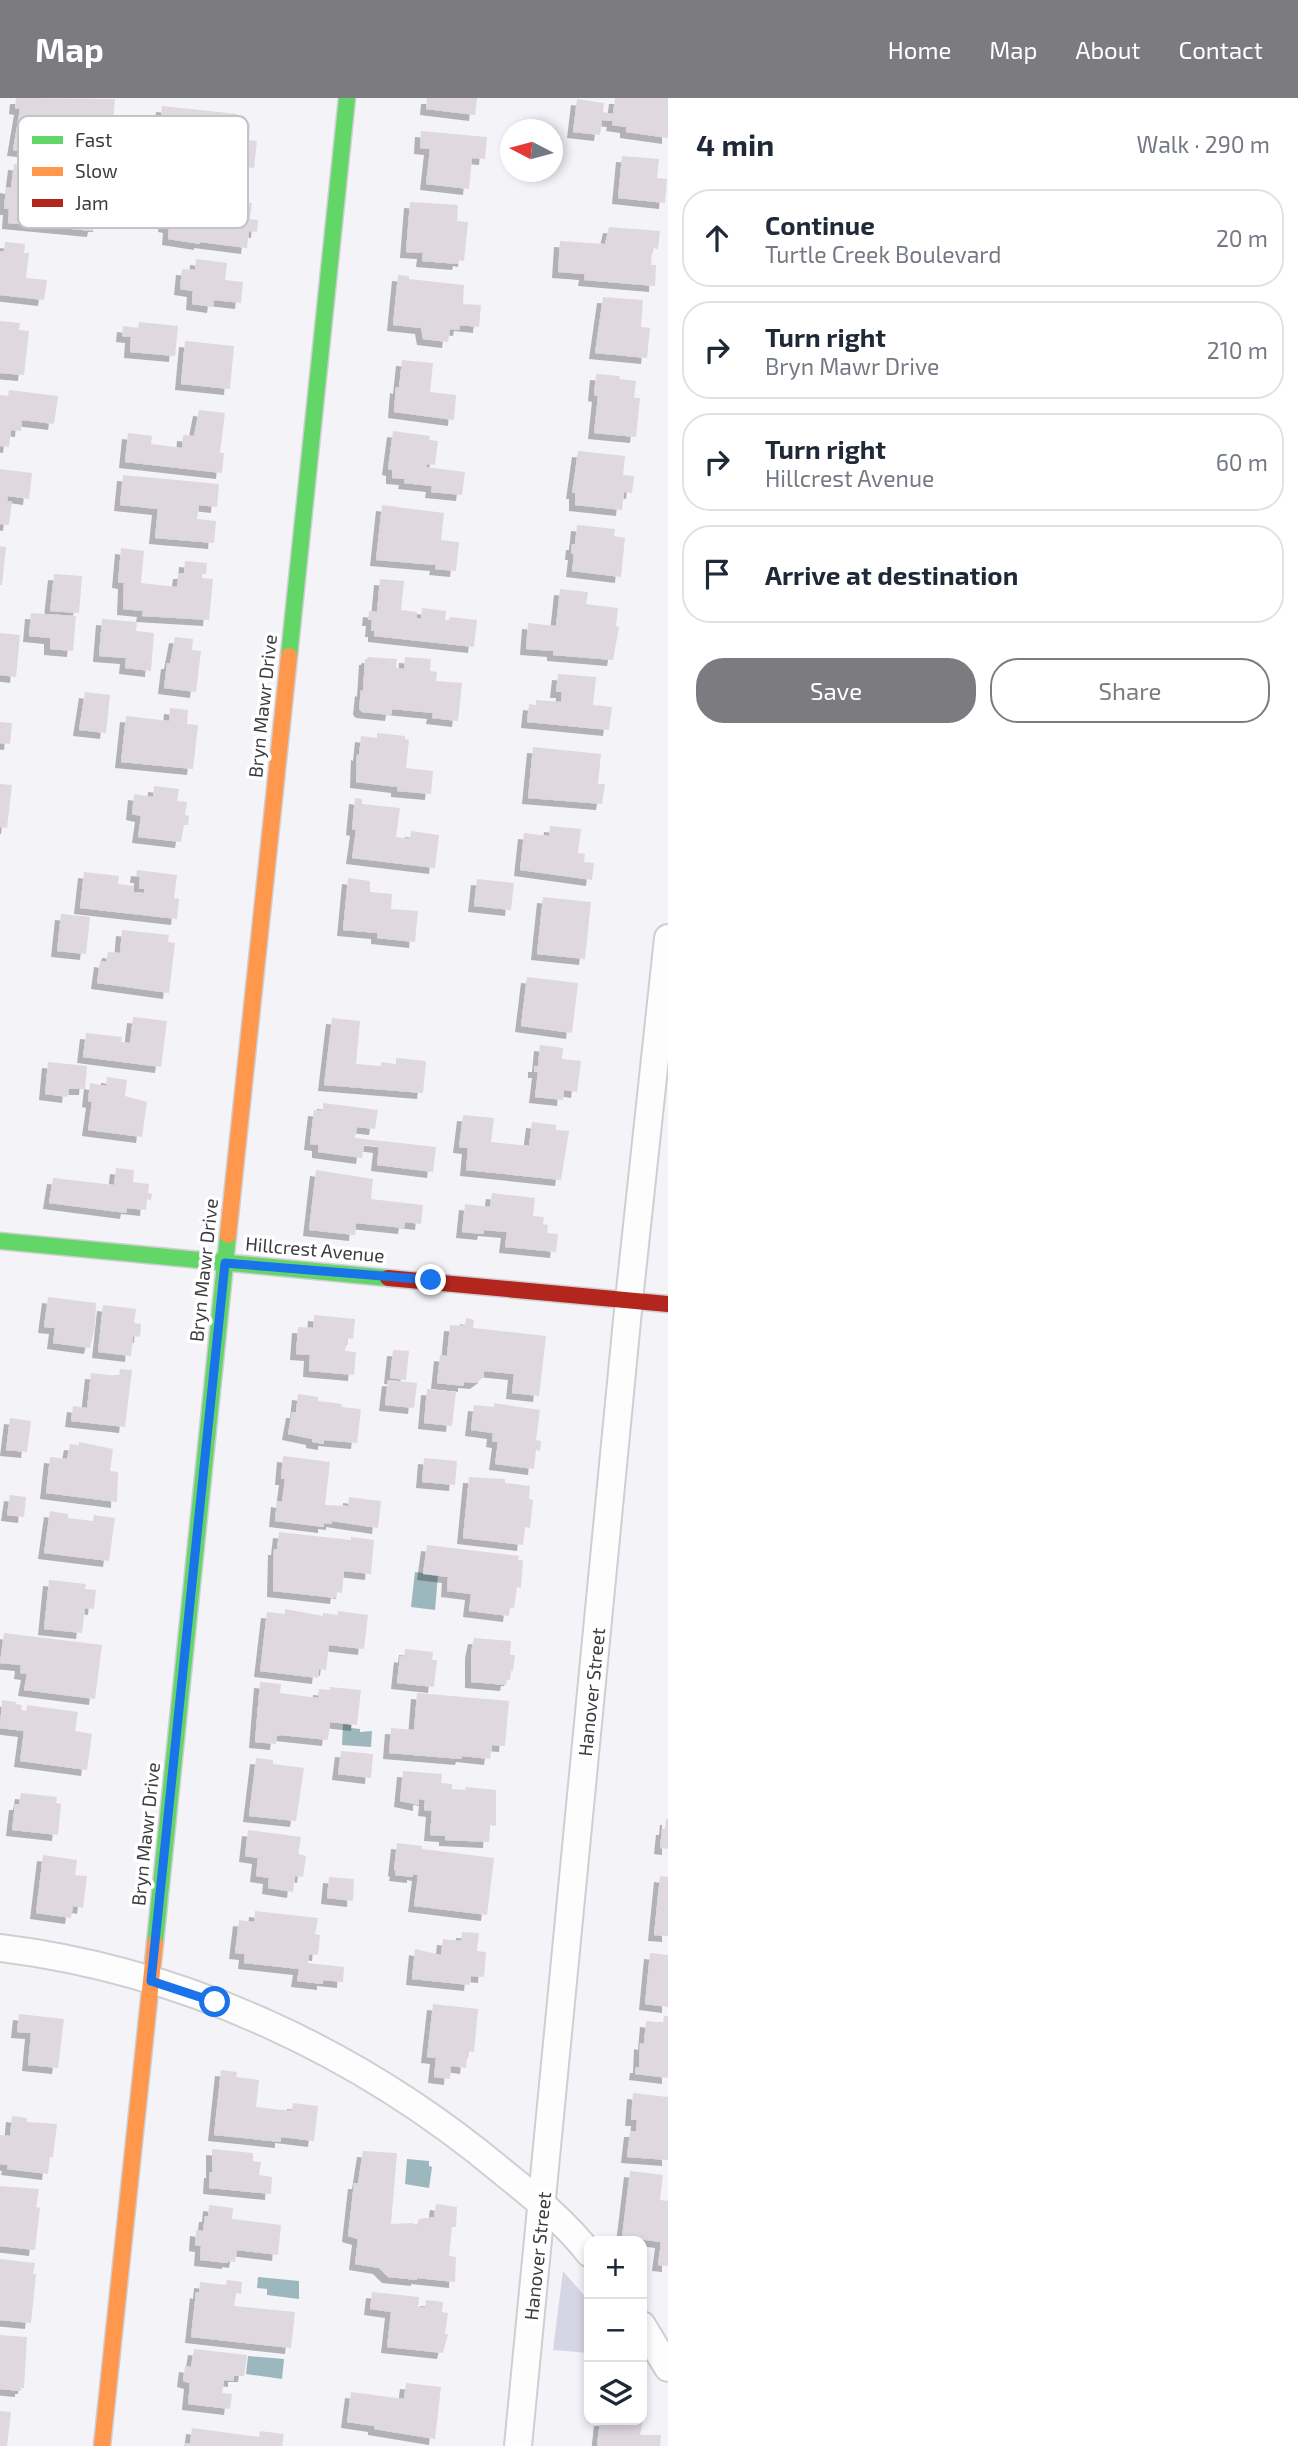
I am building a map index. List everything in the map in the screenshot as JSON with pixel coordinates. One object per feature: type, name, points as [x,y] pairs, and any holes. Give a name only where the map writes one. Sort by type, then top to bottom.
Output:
[{"type":"street","name":"Bryn Mawr Drive","points":[[102,2446],[347,98]]},
{"type":"street","name":"Hanover Street","points":[[518,2446],[629,1300],[668,938]]},
{"type":"street","name":"Hillcrest Avenue","points":[[0,1241],[668,1304]]},
{"type":"street","points":[[0,1948],[78,1962],[151,1981],[215,2002],[288,2031],[350,2064],[412,2103],[542,2204],[584,2248]]},
{"type":"street","points":[[652,2330],[668,2368]]},
{"type":"shaded area","points":[[415,1572],[438,1575],[435,1610],[411,1607]]},
{"type":"shaded area","points":[[343,1724],[360,1729],[360,1732],[372,1731],[371,1747],[342,1745]]},
{"type":"shaded area","points":[[407,2159],[429,2161],[429,2166],[432,2167],[429,2188],[405,2184]]},
{"type":"shaded area","points":[[563,2271],[584,2295],[584,2353],[553,2350]]},
{"type":"shaded area","points":[[258,2277],[299,2281],[299,2299],[267,2295],[267,2289],[257,2288]]},
{"type":"shaded area","points":[[248,2356],[284,2359],[282,2379],[246,2374]]},
{"type":"building","points":[[16,98],[115,99],[113,116],[19,116],[20,109],[15,108]]},
{"type":"building","points":[[427,98],[477,98],[475,115],[426,109]]},
{"type":"building","points":[[615,98],[668,98],[668,138],[626,132],[626,127],[612,125],[613,121],[602,120],[600,135],[573,132],[577,99],[604,103],[603,112],[613,114]]},
{"type":"building","points":[[162,106],[237,114],[237,116],[161,116]]},
{"type":"building","points":[[18,121],[18,150],[13,150]]},
{"type":"building","points":[[248,124],[249,140],[257,141],[254,168],[248,167]]},
{"type":"building","points":[[421,131],[487,137],[485,159],[472,158],[469,189],[426,184],[430,149],[420,148]]},
{"type":"building","points":[[622,156],[659,159],[657,178],[667,179],[665,203],[618,198]]},
{"type":"building","points":[[14,164],[18,164],[18,224],[8,223],[9,209],[4,209],[6,187],[11,188]]},
{"type":"building","points":[[248,202],[252,203],[250,219],[258,220],[257,232],[249,231],[247,248],[168,239],[169,228],[248,228]]},
{"type":"building","points":[[410,202],[458,205],[457,221],[468,222],[464,261],[459,260],[458,264],[422,261],[423,253],[406,252]]},
{"type":"building","points":[[609,227],[660,231],[658,249],[652,248],[651,265],[656,265],[655,286],[584,280],[585,274],[558,272],[560,241],[605,244]]},
{"type":"building","points":[[61,228],[94,228],[93,231]]},
{"type":"building","points":[[5,242],[25,244],[24,253],[29,253],[26,278],[47,280],[44,300],[0,295],[0,251],[4,251]]},
{"type":"building","points":[[196,259],[227,263],[225,280],[243,282],[241,303],[214,300],[213,307],[192,304],[193,291],[180,289],[182,269],[195,270]]},
{"type":"building","points":[[398,275],[409,276],[409,279],[464,285],[463,304],[481,305],[479,327],[460,325],[459,330],[450,329],[448,342],[423,339],[421,328],[393,325]]},
{"type":"building","points":[[603,297],[643,300],[641,327],[650,328],[647,358],[595,353]]},
{"type":"building","points":[[0,321],[20,323],[19,330],[29,331],[24,375],[0,373]]},
{"type":"building","points":[[139,322],[178,326],[175,356],[130,352],[131,337],[122,336],[123,326],[138,328]]},
{"type":"building","points":[[185,341],[234,346],[230,389],[181,384]]},
{"type":"building","points":[[402,360],[433,363],[430,392],[456,395],[454,420],[394,412]]},
{"type":"building","points":[[596,374],[620,376],[619,379],[636,381],[634,398],[640,398],[636,437],[594,433],[598,396],[594,395]]},
{"type":"building","points":[[9,390],[58,396],[54,424],[22,420],[21,431],[11,430],[9,447],[0,446],[0,395],[8,396]]},
{"type":"building","points":[[199,410],[225,413],[220,453],[224,453],[222,473],[125,462],[128,433],[152,436],[151,444],[182,448],[183,435],[194,436]]},
{"type":"building","points":[[393,431],[430,436],[429,440],[438,441],[435,465],[427,464],[426,467],[465,472],[462,495],[431,492],[432,486],[404,483],[405,479],[392,478],[392,470],[388,469]]},
{"type":"building","points":[[578,451],[625,456],[623,475],[634,476],[632,493],[624,492],[622,510],[575,505],[575,493],[572,493]]},
{"type":"building","points":[[0,469],[32,473],[29,499],[8,496],[7,501],[12,501],[9,525],[0,524]]},
{"type":"building","points":[[123,475],[219,484],[217,507],[199,505],[197,519],[216,521],[214,543],[155,538],[158,509],[120,505]]},
{"type":"building","points":[[382,505],[444,513],[441,540],[459,542],[456,571],[435,569],[436,565],[376,560]]},
{"type":"building","points":[[577,525],[615,529],[614,536],[625,538],[621,577],[572,571],[572,544],[575,544]]},
{"type":"building","points":[[0,546],[6,547],[2,585],[0,585]]},
{"type":"building","points":[[121,548],[144,551],[141,583],[177,587],[179,573],[184,573],[185,561],[207,563],[206,574],[202,574],[202,578],[213,579],[209,620],[142,616],[143,611],[123,609],[124,583],[118,582]]},
{"type":"building","points":[[54,574],[82,576],[79,613],[50,611]]},
{"type":"building","points":[[380,579],[404,581],[401,610],[417,612],[417,618],[421,619],[422,608],[446,611],[445,620],[450,617],[477,620],[474,647],[374,636],[374,631],[371,631],[372,620],[368,620],[369,611],[377,612]]},
{"type":"building","points":[[560,589],[588,592],[586,604],[618,608],[616,626],[619,627],[613,660],[553,655],[553,651],[526,649],[528,623],[556,626]]},
{"type":"building","points":[[31,613],[76,616],[73,651],[50,649],[50,638],[29,636]]},
{"type":"building","points":[[102,619],[137,622],[136,631],[154,633],[151,671],[125,668],[126,658],[99,656]]},
{"type":"building","points":[[0,633],[20,635],[16,677],[0,675]]},
{"type":"building","points":[[175,637],[193,639],[192,650],[201,651],[196,692],[164,688],[167,663],[170,663]]},
{"type":"building","points":[[405,657],[431,659],[430,671],[437,672],[436,681],[462,683],[458,721],[432,718],[433,713],[392,709],[391,715],[362,712],[359,709],[361,690],[363,691],[365,659],[397,659],[396,668],[404,669]]},
{"type":"building","points":[[558,674],[596,677],[593,705],[612,707],[609,730],[527,722],[529,704],[536,705],[536,700],[561,702],[562,692],[556,692]]},
{"type":"building","points":[[85,692],[110,695],[106,733],[79,730]]},
{"type":"building","points":[[170,708],[188,710],[187,724],[198,725],[193,769],[121,762],[126,716],[169,721]]},
{"type":"building","points":[[0,722],[12,723],[10,744],[0,743]]},
{"type":"building","points":[[377,733],[405,736],[405,739],[409,740],[406,768],[433,771],[431,794],[397,791],[397,787],[356,782],[361,736],[377,738]]},
{"type":"building","points":[[533,747],[601,754],[598,784],[605,784],[602,804],[528,798]]},
{"type":"building","points":[[0,784],[12,785],[7,828],[0,827]]},
{"type":"building","points":[[154,786],[179,789],[177,801],[187,802],[185,815],[189,816],[188,825],[184,825],[181,842],[138,837],[141,816],[132,814],[134,794],[153,797]]},
{"type":"building","points":[[355,798],[362,799],[362,804],[400,808],[396,837],[410,839],[411,831],[439,835],[435,868],[352,858],[356,830],[352,829]]},
{"type":"building","points":[[550,826],[581,829],[578,853],[585,854],[584,862],[594,863],[592,880],[520,870],[524,833],[549,836]]},
{"type":"building","points":[[137,870],[177,875],[174,898],[179,899],[177,919],[80,908],[84,872],[119,876],[118,884],[134,886],[133,892],[144,893],[144,889],[139,889],[140,877],[136,877]]},
{"type":"building","points":[[348,878],[370,881],[370,892],[392,894],[391,909],[418,911],[415,942],[377,938],[377,933],[343,930]]},
{"type":"building","points":[[477,879],[514,883],[511,910],[474,906]]},
{"type":"building","points":[[543,897],[591,902],[585,959],[537,954]]},
{"type":"building","points":[[61,914],[90,917],[86,954],[57,951]]},
{"type":"building","points":[[122,930],[169,935],[168,942],[175,943],[169,993],[97,983],[100,961],[106,962],[108,952],[120,953]]},
{"type":"building","points":[[527,977],[578,983],[572,1033],[521,1026]]},
{"type":"building","points":[[133,1017],[167,1021],[161,1067],[83,1057],[86,1033],[122,1037],[121,1042],[130,1043]]},
{"type":"building","points":[[332,1018],[360,1021],[356,1064],[396,1064],[396,1058],[426,1061],[423,1093],[324,1085]]},
{"type":"building","points":[[540,1045],[563,1048],[562,1059],[581,1061],[577,1092],[564,1090],[563,1100],[535,1097],[538,1072],[534,1072],[534,1066],[538,1066]]},
{"type":"building","points":[[48,1062],[87,1066],[85,1089],[69,1089],[68,1097],[45,1094]]},
{"type":"building","points":[[107,1077],[127,1080],[125,1096],[147,1102],[142,1137],[88,1130],[92,1102],[88,1101],[90,1083],[106,1086]]},
{"type":"building","points":[[323,1103],[378,1110],[375,1129],[357,1127],[355,1138],[436,1147],[433,1172],[377,1165],[379,1147],[364,1145],[362,1158],[318,1152],[318,1145],[310,1144],[314,1110],[323,1111]]},
{"type":"building","points":[[463,1115],[494,1118],[491,1142],[529,1146],[532,1122],[556,1125],[556,1130],[569,1131],[561,1180],[466,1170],[468,1148],[459,1147]]},
{"type":"building","points":[[116,1168],[134,1170],[133,1182],[149,1184],[148,1193],[152,1194],[151,1200],[147,1199],[146,1210],[127,1208],[126,1213],[49,1203],[53,1178],[114,1185]]},
{"type":"building","points":[[316,1170],[373,1179],[371,1199],[423,1205],[421,1224],[405,1222],[404,1228],[356,1223],[355,1235],[309,1230]]},
{"type":"building","points":[[492,1193],[535,1198],[533,1216],[544,1217],[543,1224],[548,1225],[547,1233],[558,1234],[556,1252],[505,1247],[507,1232],[462,1232],[465,1204],[490,1207]]},
{"type":"building","points":[[48,1297],[96,1303],[95,1327],[90,1348],[53,1343],[55,1328],[44,1327]]},
{"type":"building","points":[[103,1305],[136,1309],[134,1323],[141,1324],[140,1337],[133,1336],[131,1356],[98,1352]]},
{"type":"building","points":[[314,1315],[355,1319],[353,1339],[347,1338],[345,1351],[356,1352],[354,1375],[309,1371],[310,1355],[296,1354],[298,1327],[313,1328]]},
{"type":"building","points":[[466,1318],[474,1320],[473,1328],[546,1336],[539,1396],[512,1393],[514,1374],[484,1371],[484,1377],[476,1383],[464,1382],[464,1386],[437,1383],[440,1355],[447,1356],[450,1325],[465,1326]]},
{"type":"building","points":[[393,1350],[409,1351],[406,1380],[390,1378]]},
{"type":"building","points":[[120,1369],[132,1370],[125,1427],[71,1421],[73,1406],[87,1408],[91,1373],[119,1376]]},
{"type":"building","points":[[388,1380],[417,1383],[414,1408],[385,1405]]},
{"type":"building","points":[[427,1389],[456,1392],[452,1426],[424,1423]]},
{"type":"building","points":[[298,1394],[318,1397],[318,1401],[342,1404],[341,1407],[361,1409],[357,1443],[324,1440],[324,1444],[288,1434],[292,1412],[296,1412]]},
{"type":"building","points":[[494,1403],[540,1410],[536,1440],[541,1441],[540,1451],[536,1450],[534,1469],[495,1464],[498,1442],[492,1441],[493,1433],[471,1430],[474,1405],[494,1407]]},
{"type":"building","points":[[10,1418],[31,1421],[27,1452],[6,1450]]},
{"type":"building","points":[[79,1442],[113,1449],[110,1471],[118,1472],[117,1502],[46,1493],[50,1457],[67,1459],[70,1444],[79,1445]]},
{"type":"building","points":[[283,1456],[330,1462],[325,1505],[348,1506],[349,1497],[381,1501],[378,1528],[332,1521],[332,1524],[324,1523],[324,1527],[275,1521],[277,1501],[282,1502],[285,1479],[281,1479]]},
{"type":"building","points":[[424,1458],[457,1461],[455,1485],[422,1482]]},
{"type":"building","points":[[469,1477],[505,1479],[505,1483],[530,1486],[529,1499],[533,1500],[530,1528],[525,1527],[523,1545],[463,1538]]},
{"type":"building","points":[[10,1495],[26,1497],[24,1517],[7,1515]]},
{"type":"building","points":[[50,1511],[68,1514],[68,1518],[93,1521],[94,1515],[115,1518],[109,1561],[44,1553]]},
{"type":"building","points":[[279,1532],[374,1540],[371,1574],[344,1571],[342,1593],[337,1592],[336,1598],[273,1591],[274,1549],[277,1549]]},
{"type":"building","points":[[427,1545],[519,1556],[518,1560],[523,1560],[521,1588],[517,1587],[514,1608],[510,1608],[509,1616],[469,1611],[471,1594],[447,1591],[448,1577],[423,1574]]},
{"type":"building","points":[[49,1580],[86,1584],[85,1589],[96,1590],[94,1609],[85,1608],[82,1633],[44,1629]]},
{"type":"building","points":[[285,1609],[323,1616],[323,1613],[338,1615],[338,1611],[368,1615],[364,1649],[329,1645],[326,1670],[319,1669],[318,1678],[260,1671],[267,1612],[285,1614]]},
{"type":"building","points":[[4,1633],[102,1645],[95,1699],[24,1690],[27,1674],[20,1673],[21,1665],[0,1663]]},
{"type":"building","points":[[474,1638],[511,1641],[510,1655],[515,1655],[513,1671],[506,1685],[471,1682]]},
{"type":"building","points":[[405,1649],[433,1652],[432,1660],[437,1660],[434,1687],[397,1683],[400,1656],[404,1657]]},
{"type":"building","points":[[260,1682],[281,1684],[280,1693],[318,1698],[319,1689],[330,1690],[330,1687],[361,1690],[357,1725],[330,1722],[328,1740],[281,1735],[277,1736],[276,1744],[255,1742]]},
{"type":"building","points":[[417,1693],[509,1701],[505,1746],[492,1745],[490,1759],[389,1753],[391,1728],[414,1730]]},
{"type":"building","points":[[2,1700],[16,1702],[22,1705],[21,1710],[26,1711],[27,1705],[78,1712],[75,1731],[92,1734],[87,1770],[20,1761],[24,1731],[0,1728]]},
{"type":"building","points":[[341,1751],[373,1754],[371,1778],[338,1774]]},
{"type":"building","points":[[256,1758],[273,1760],[273,1764],[304,1768],[296,1821],[249,1816]]},
{"type":"building","points":[[403,1771],[442,1774],[441,1783],[452,1784],[452,1789],[465,1790],[466,1787],[496,1790],[496,1826],[490,1825],[489,1842],[445,1840],[445,1836],[430,1835],[432,1811],[424,1810],[425,1800],[419,1799],[419,1805],[400,1801]]},
{"type":"building","points":[[21,1793],[57,1797],[56,1803],[61,1804],[58,1835],[12,1830],[15,1804],[19,1804]]},
{"type":"building","points":[[668,1819],[668,1849],[660,1848]]},
{"type":"building","points":[[248,1830],[301,1837],[298,1854],[306,1856],[303,1877],[295,1876],[293,1892],[268,1888],[269,1878],[256,1876],[258,1858],[245,1856]]},
{"type":"building","points":[[397,1843],[422,1846],[422,1849],[494,1858],[487,1915],[414,1906],[418,1875],[395,1875]]},
{"type":"building","points":[[43,1855],[77,1860],[75,1875],[87,1876],[83,1908],[73,1906],[71,1918],[36,1913]]},
{"type":"building","points":[[660,1876],[668,1877],[668,1936],[654,1935]]},
{"type":"building","points":[[329,1877],[354,1879],[353,1901],[327,1898]]},
{"type":"building","points":[[255,1911],[318,1918],[315,1934],[320,1935],[318,1955],[309,1954],[308,1963],[344,1967],[343,1982],[323,1980],[323,1984],[297,1981],[299,1969],[244,1963],[245,1954],[235,1953],[239,1920],[254,1922]]},
{"type":"building","points":[[462,1932],[479,1933],[477,1951],[486,1952],[484,1977],[471,1976],[470,1985],[412,1979],[415,1949],[441,1955],[443,1939],[461,1941]]},
{"type":"building","points":[[650,1953],[668,1955],[668,2007],[645,2004]]},
{"type":"building","points":[[433,2004],[478,2009],[474,2052],[468,2051],[466,2068],[451,2066],[450,2079],[434,2077],[436,2058],[427,2057]]},
{"type":"building","points":[[19,2014],[64,2019],[58,2068],[28,2065],[31,2033],[17,2032]]},
{"type":"building","points":[[664,2016],[668,2016],[668,2078],[635,2074],[636,2067],[639,2067],[640,2043],[644,2044],[646,2021],[663,2023]]},
{"type":"building","points":[[221,2070],[237,2072],[236,2077],[259,2080],[256,2107],[292,2111],[293,2103],[318,2106],[314,2141],[281,2137],[281,2142],[214,2135]]},
{"type":"building","points":[[633,2093],[668,2097],[668,2160],[627,2157],[630,2131],[636,2131],[637,2120],[631,2120]]},
{"type":"building","points":[[12,2116],[27,2118],[27,2122],[57,2124],[48,2174],[7,2169],[8,2165],[0,2164],[0,2135],[10,2136]]},
{"type":"building","points":[[212,2149],[253,2153],[253,2161],[261,2162],[259,2175],[272,2177],[271,2194],[209,2188]]},
{"type":"building","points":[[363,2151],[397,2153],[391,2224],[412,2223],[417,2226],[419,2219],[434,2217],[436,2204],[457,2207],[456,2227],[452,2227],[449,2256],[456,2257],[455,2282],[388,2277],[379,2268],[355,2264],[358,2239],[348,2236],[354,2183],[358,2183]]},
{"type":"building","points":[[630,2171],[663,2175],[660,2200],[668,2201],[668,2266],[658,2265],[661,2242],[647,2240],[647,2236],[622,2236]]},
{"type":"building","points":[[0,2186],[39,2189],[36,2207],[40,2208],[35,2250],[0,2246]]},
{"type":"building","points":[[209,2205],[233,2208],[232,2219],[281,2225],[278,2255],[237,2250],[235,2262],[200,2260],[201,2246],[195,2245],[196,2230],[203,2231]]},
{"type":"building","points":[[0,2259],[35,2263],[31,2323],[0,2320]]},
{"type":"building","points":[[227,2280],[242,2282],[241,2294],[236,2293],[234,2306],[295,2312],[291,2348],[191,2337],[196,2292],[199,2293],[200,2282],[226,2285]]},
{"type":"building","points":[[372,2292],[419,2297],[418,2307],[425,2308],[426,2300],[443,2302],[442,2312],[448,2313],[445,2334],[448,2334],[443,2353],[387,2347],[391,2312],[370,2309]]},
{"type":"building","points":[[0,2335],[27,2337],[24,2388],[21,2388],[21,2391],[0,2389]]},
{"type":"building","points":[[194,2349],[247,2355],[244,2376],[234,2376],[234,2381],[224,2380],[222,2393],[232,2394],[230,2409],[188,2404],[190,2383],[183,2381],[185,2366],[191,2367]]},
{"type":"building","points":[[406,2383],[441,2387],[435,2439],[347,2422],[351,2392],[404,2399]]},
{"type":"building","points":[[0,2411],[11,2412],[7,2446],[0,2446]]},
{"type":"building","points":[[599,2425],[642,2425],[640,2435],[661,2435],[660,2446],[597,2446]]},
{"type":"building","points":[[192,2428],[259,2437],[260,2431],[284,2434],[282,2446],[185,2446],[185,2443],[190,2444]]},
{"type":"traffic: fast","points":[[289,656],[347,98]]},
{"type":"traffic: fast","points":[[155,1943],[228,1235]]},
{"type":"traffic: fast","points":[[0,1241],[388,1278]]},
{"type":"traffic: slow","points":[[228,1235],[289,656]]},
{"type":"traffic: slow","points":[[102,2446],[155,1943]]},
{"type":"traffic: jam","points":[[388,1278],[668,1304]]},
{"type":"route","points":[[215,2002],[151,1981],[225,1263],[431,1280]]}]
